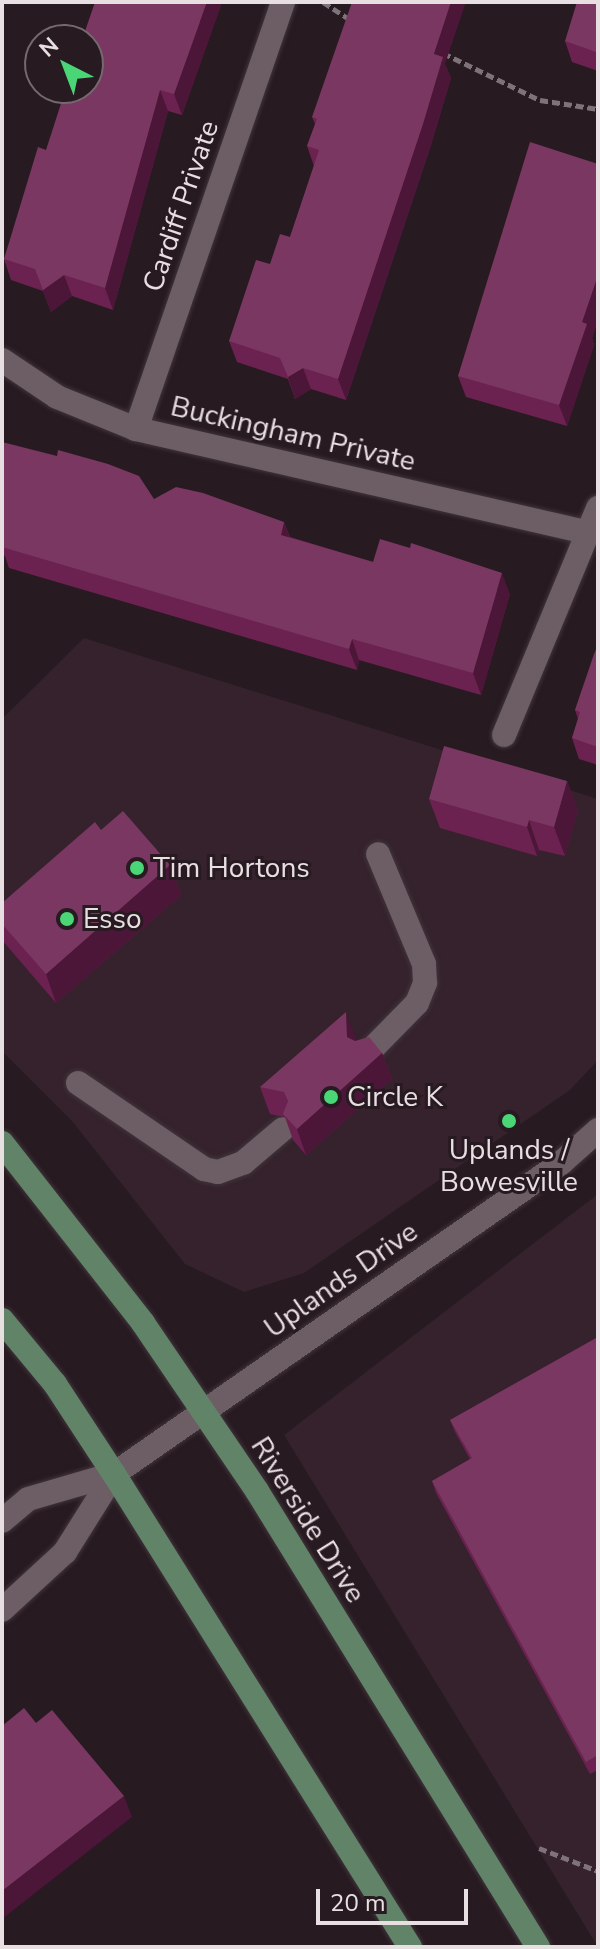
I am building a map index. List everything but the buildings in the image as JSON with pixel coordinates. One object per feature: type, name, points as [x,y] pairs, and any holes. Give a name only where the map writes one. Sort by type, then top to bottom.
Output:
[{"type":"main road","name":"Riverside Drive","points":[[2,1143],[143,1323],[257,1491],[538,1947]]},
{"type":"main road","points":[[2,1320],[55,1384],[114,1474],[410,1947]]},
{"type":"street","name":"Cardiff Private","points":[[136,429],[283,2]]},
{"type":"street","name":"Buckingham Private","points":[[2,360],[57,397],[136,429],[584,532]]},
{"type":"street","points":[[504,735],[584,532],[598,508]]},
{"type":"street","points":[[368,1053],[417,1003],[425,983],[424,964],[378,854]]},
{"type":"street","points":[[78,1083],[204,1169],[218,1172],[243,1163],[283,1129]]},
{"type":"street","name":"Uplands Drive","points":[[114,1474],[201,1410],[561,1163],[598,1130]]},
{"type":"street","points":[[2,1521],[28,1499],[114,1474]]},
{"type":"street","points":[[2,1610],[65,1552],[114,1474]]},
{"type":"path","points":[[323,2],[359,25]]},
{"type":"path","points":[[438,52],[465,60],[540,100],[598,109]]},
{"type":"path","points":[[539,1848],[598,1871]]},
{"type":"shaded area","points":[[84,638],[598,799],[598,1060],[570,1090],[304,1273],[244,1292],[185,1264],[72,1121],[2,1051],[2,719]]},
{"type":"shaded area","points":[[598,1194],[598,1947],[284,1435]]},
{"type":"place","name":"Tim Hortons","points":[[137,868]]},
{"type":"place","name":"Esso","points":[[67,919]]},
{"type":"place","name":"Circle K","points":[[331,1097]]},
{"type":"place","name":"Uplands / Bowesville","points":[[509,1121]]}]
